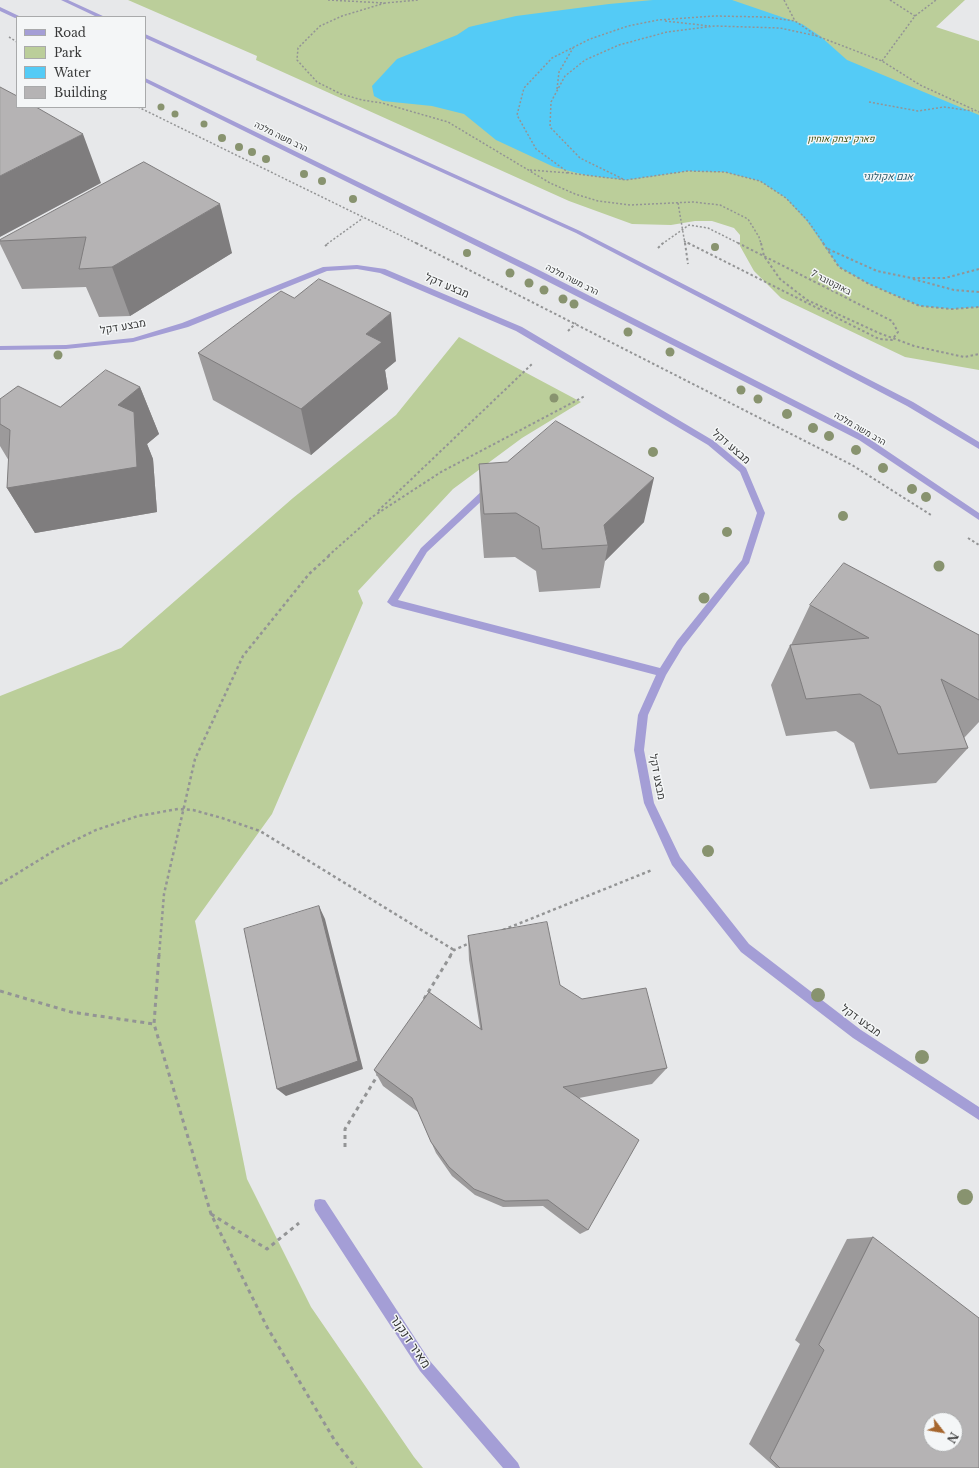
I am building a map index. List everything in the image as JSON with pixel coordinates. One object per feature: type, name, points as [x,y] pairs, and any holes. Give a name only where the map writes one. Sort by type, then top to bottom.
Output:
[{"type":"street","points":[[64,0],[100,16]]},
{"type":"street","points":[[0,9],[16,17]]},
{"type":"street","points":[[146,36],[578,232],[910,404],[979,446]]},
{"type":"street","name":"הרב משה מלכה","points":[[146,80],[532,270],[862,438],[979,517]]},
{"type":"street","name":"מבצע דקל","points":[[0,348],[66,348],[133,340],[185,325],[326,268],[357,267],[382,271],[519,330],[711,443],[743,470],[761,513],[746,561],[680,644],[662,673],[643,715],[639,750],[649,803],[676,861],[745,948],[857,1034],[979,1114]]},
{"type":"street","points":[[487,491],[424,550],[392,602],[662,673]]},
{"type":"street","name":"מאיר דנקנר","points":[[320,1205],[425,1366],[513,1468]]},
{"type":"path","points":[[328,0],[385,2],[418,0]]},
{"type":"path","points":[[784,0],[795,21]]},
{"type":"path","points":[[890,0],[915,16]]},
{"type":"path","points":[[882,61],[915,16],[936,0]]},
{"type":"path","points":[[385,2],[342,16],[320,26],[298,48],[297,60],[317,82],[341,94],[362,100],[382,103],[448,122],[527,170],[550,183],[575,194],[598,201],[630,205],[693,202],[720,205],[748,219],[759,237],[764,256],[780,279],[807,300],[879,333],[914,346],[964,357],[979,354]]},
{"type":"path","points":[[569,173],[536,149],[517,115],[524,88],[552,58],[590,39],[628,26],[658,20],[714,16],[766,17],[795,21],[817,36]]},
{"type":"path","points":[[658,20],[714,26],[780,28],[817,36],[882,61],[920,85],[978,112]]},
{"type":"path","points":[[626,180],[580,158],[550,127],[551,102],[565,76],[585,60],[619,45],[667,32],[714,26]]},
{"type":"path","points":[[557,90],[557,80],[561,64],[575,46]]},
{"type":"path","points":[[869,102],[918,111],[944,107],[978,112]]},
{"type":"path","points":[[140,108],[363,218],[852,465],[932,515]]},
{"type":"path","points":[[527,170],[569,173],[626,180],[688,171],[725,172],[760,181],[786,198],[808,220],[840,267],[869,284],[920,306],[952,309],[979,307]]},
{"type":"path","points":[[678,203],[692,291]]},
{"type":"path","points":[[320,271],[316,252],[363,218]]},
{"type":"path","name":"7 באוקטובר","points":[[657,250],[668,239],[689,225],[708,228],[892,321],[898,332],[892,340],[879,339],[684,241]]},
{"type":"path","points":[[827,248],[877,271],[911,278],[941,288],[979,292]]},
{"type":"path","points":[[911,278],[945,278],[979,269]]},
{"type":"path","points":[[356,1468],[335,1441],[267,1327],[211,1214],[154,1024],[164,894],[195,758],[243,656],[310,574],[577,323]]},
{"type":"path","points":[[372,517],[440,472],[610,383]]},
{"type":"path","points":[[966,536],[979,545]]},
{"type":"path","points":[[0,884],[35,861],[102,826],[144,815],[183,809],[225,818],[260,831],[454,950]]},
{"type":"path","points":[[498,932],[676,861]]},
{"type":"path","points":[[422,1003],[454,950],[476,941]]},
{"type":"path","points":[[0,991],[71,1012],[154,1024]]},
{"type":"path","points":[[345,1147],[346,1129],[382,1069]]},
{"type":"path","points":[[211,1214],[267,1249],[320,1205]]},
{"type":"green space","name":"אגם אקולוגי","points":[[128,0],[965,0],[936,27],[979,41],[979,370],[905,357],[781,298],[754,271],[740,246],[740,235],[734,228],[712,221],[695,221],[671,225],[632,224],[569,201],[256,60],[257,56]]},
{"type":"green space","points":[[459,337],[581,402],[522,438],[453,489],[358,591],[363,603],[272,814],[195,921],[247,1179],[311,1307],[423,1468],[0,1468],[0,696],[121,648],[293,498],[396,415]]},
{"type":"water","name":"אגם אקולוגי","points":[[653,0],[732,0],[802,24],[820,36],[847,60],[979,115],[979,307],[952,309],[920,306],[869,284],[839,267],[807,221],[786,198],[760,181],[725,172],[688,171],[626,180],[585,175],[554,167],[496,140],[464,114],[432,106],[383,101],[374,96],[372,86],[397,59],[457,35],[469,27],[516,16]]},
{"type":"building","points":[[0,87],[16,95],[16,108],[38,108],[83,134],[0,176]]},
{"type":"building","points":[[144,162],[220,204],[112,267],[79,269],[86,237],[0,241],[0,240]]},
{"type":"building","points":[[319,279],[391,313],[366,334],[382,342],[301,409],[198,353],[281,291],[294,298]]},
{"type":"building","points":[[106,370],[140,387],[118,405],[134,412],[137,467],[7,488],[10,430],[0,424],[0,399],[18,386],[60,407]]},
{"type":"building","points":[[556,421],[654,478],[604,525],[608,545],[542,549],[539,527],[516,513],[484,514],[479,464],[507,462]]},
{"type":"building","points":[[844,563],[979,635],[979,700],[941,679],[968,748],[898,754],[880,706],[860,694],[806,699],[790,645],[869,638],[810,605]]},
{"type":"building","points":[[319,906],[358,1061],[277,1089],[244,929]]},
{"type":"building","points":[[547,922],[560,985],[582,999],[646,988],[667,1068],[563,1087],[639,1140],[588,1230],[548,1200],[505,1201],[474,1189],[449,1167],[431,1142],[412,1098],[374,1070],[429,992],[482,1030],[468,936]]},
{"type":"building","points":[[873,1237],[979,1318],[979,1468],[780,1468],[770,1458],[824,1350],[819,1345]]},
{"type":"park label","name":"פארק יצחק אוחיון","points":[[841,139]]}]
